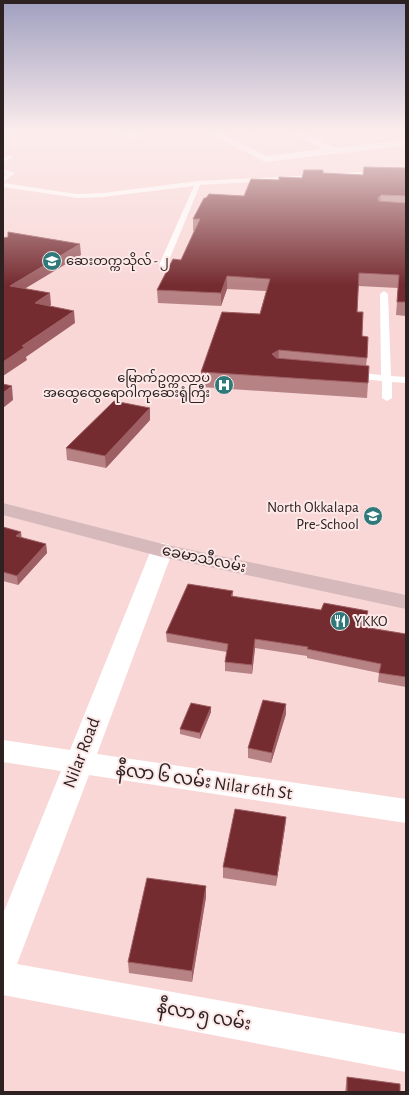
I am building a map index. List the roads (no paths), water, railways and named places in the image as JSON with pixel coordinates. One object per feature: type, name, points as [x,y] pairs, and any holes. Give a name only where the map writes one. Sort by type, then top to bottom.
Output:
[{"type":"main road","name":"ခေမာသီလမ်း","points":[[3,509],[162,550],[406,602]]},
{"type":"street","name":"Nilar Road","points":[[3,957],[162,550]]},
{"type":"street","name":"နီလာ ၆ လမ်း Nilar 6th St","points":[[3,751],[406,812]]},
{"type":"street","name":"နီလာ ၅ လမ်း","points":[[3,978],[406,1053]]},
{"type":"lane","points":[[3,185],[77,196],[214,182]]},
{"type":"lane","points":[[163,265],[198,183]]},
{"type":"lane","points":[[384,294],[387,398]]},
{"type":"lane","points":[[340,374],[406,380]]},
{"type":"place","name":"ဆေးတက္ကသိုလ် - ၂","points":[[52,261]]},
{"type":"place","name":"မြောက်ဥက္ကလာပ အထွေထွေရောဂါကုဆေးရုံကြီး","points":[[224,385]]},
{"type":"place","name":"North Okkalapa Pre-School","points":[[373,516]]},
{"type":"place","name":"YKKO","points":[[340,621]]}]
